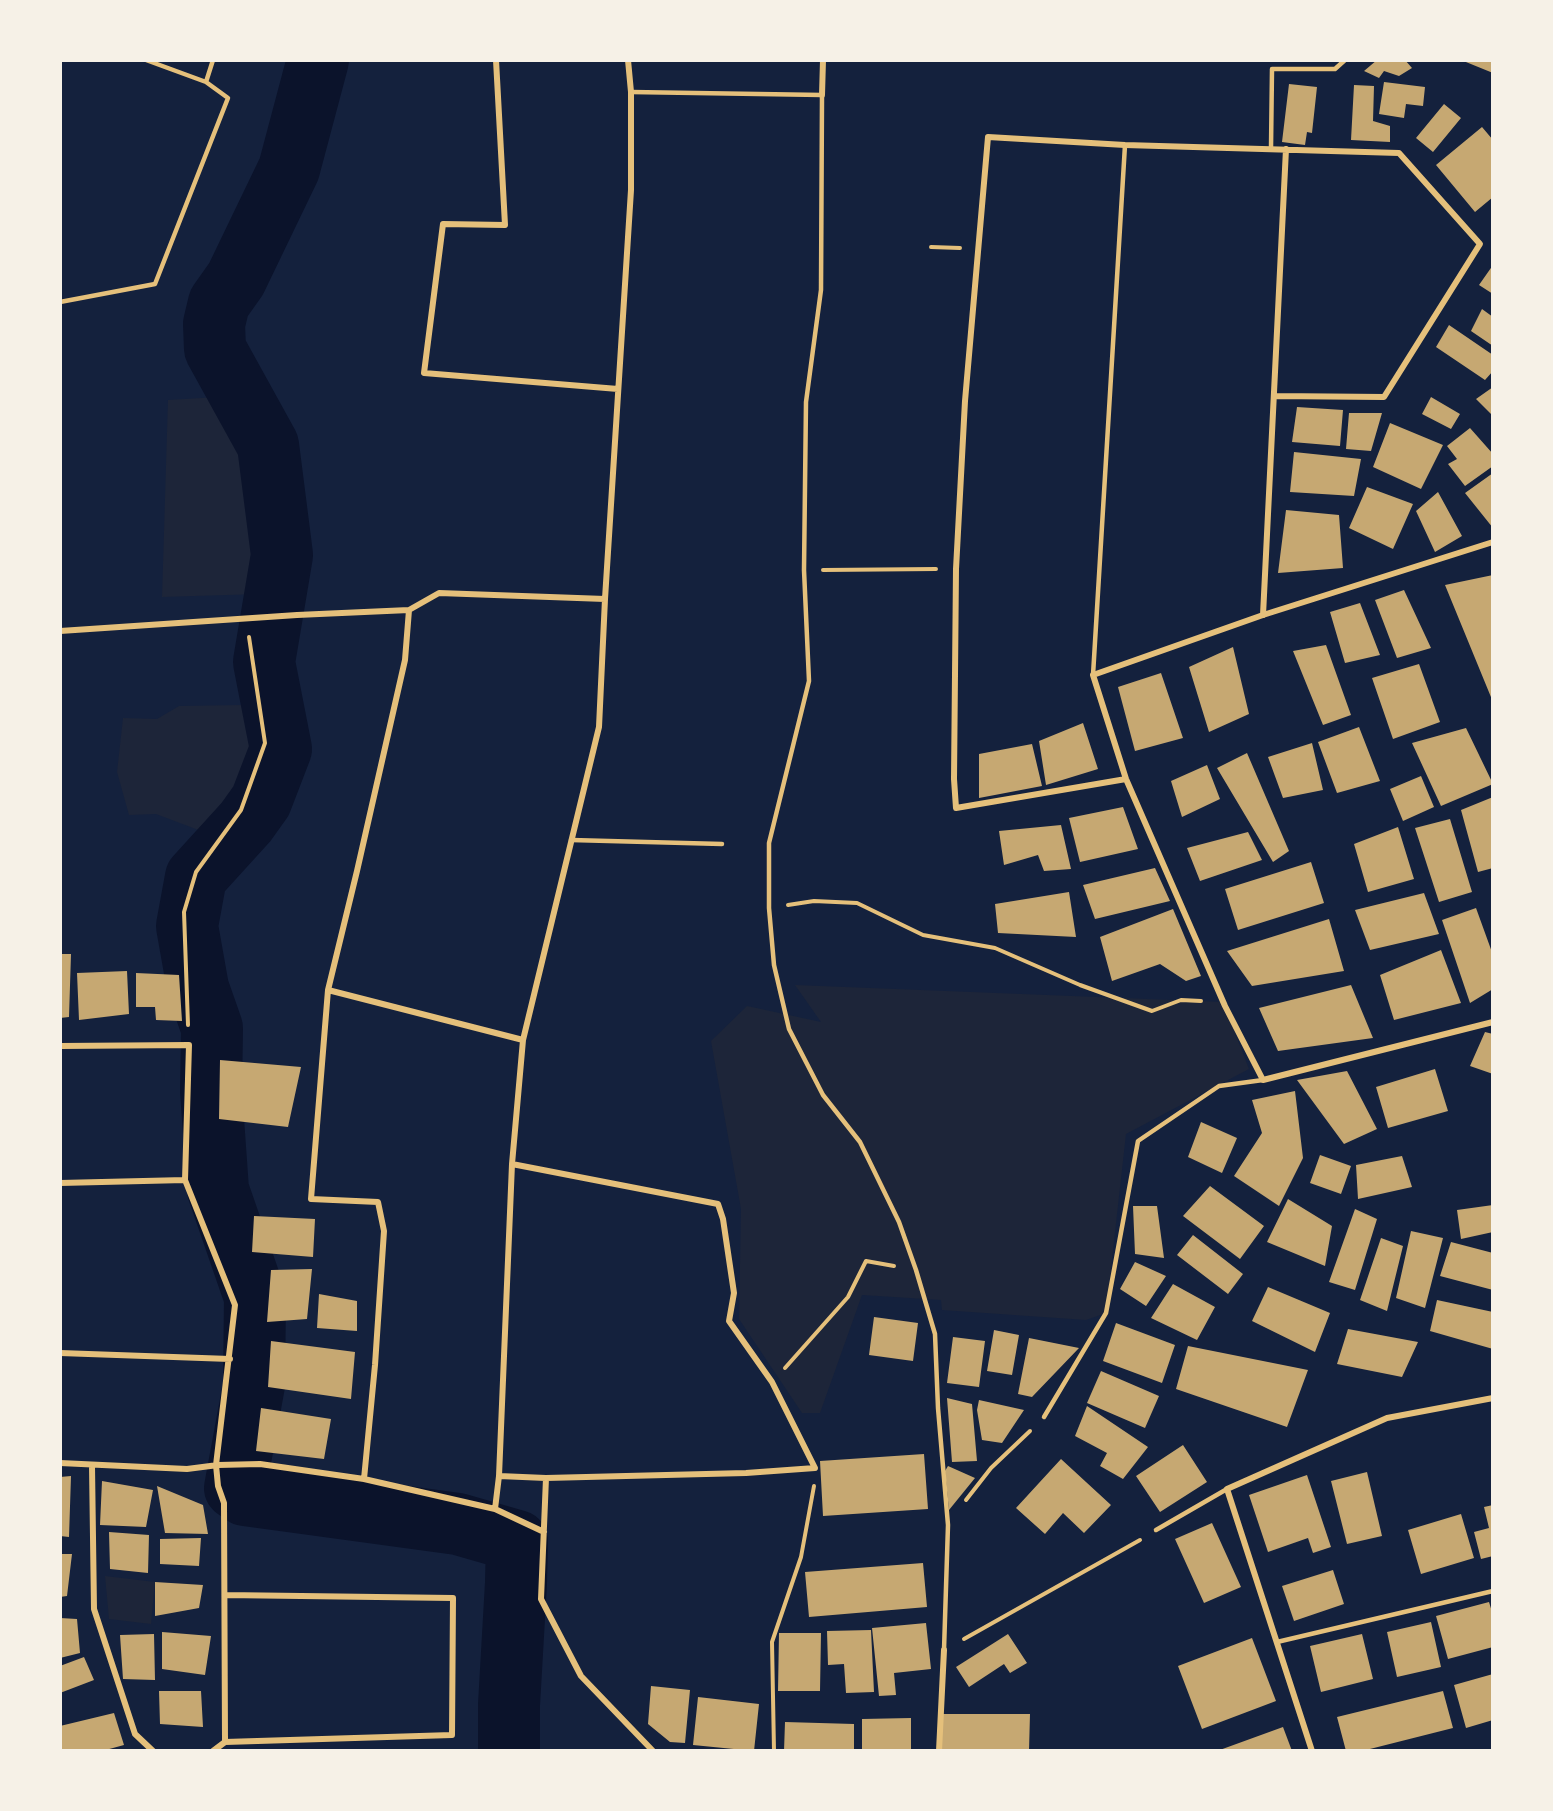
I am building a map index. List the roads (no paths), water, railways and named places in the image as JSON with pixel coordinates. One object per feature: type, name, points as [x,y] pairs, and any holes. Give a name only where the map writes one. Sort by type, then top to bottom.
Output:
[{"type":"street","points":[[496,60],[505,225],[443,224],[424,373],[618,389]]},
{"type":"street","points":[[495,1509],[499,1476],[512,1164],[523,1040],[599,727],[605,599],[632,190],[631,92],[628,60]]},
{"type":"street","points":[[822,95],[823,60]]},
{"type":"street","points":[[1126,779],[956,808],[954,779],[956,569],[965,401],[988,137],[1125,145],[1399,153],[1480,244],[1384,398],[1274,396]]},
{"type":"street","points":[[1263,615],[1286,149]]},
{"type":"street","points":[[1493,542],[1263,615],[1094,675],[1126,779],[1223,1002],[1263,1080],[1493,1022]]},
{"type":"street","points":[[60,632],[297,615],[409,610],[439,593],[605,599]]},
{"type":"street","points":[[364,1479],[375,1365],[384,1231],[378,1202],[311,1199],[328,990],[405,660],[409,610]]},
{"type":"street","points":[[328,990],[523,1040]]},
{"type":"street","points":[[60,1046],[189,1045],[185,1180],[235,1305],[217,1465],[218,1486],[224,1503],[225,1742]]},
{"type":"street","points":[[499,1476],[546,1479],[746,1473],[815,1468],[772,1382],[729,1321],[734,1293],[723,1218],[718,1204],[512,1164]]},
{"type":"street","points":[[60,1183],[185,1180]]},
{"type":"street","points":[[60,1353],[230,1359]]},
{"type":"street","points":[[1312,1751],[1227,1489],[1387,1418],[1493,1398]]},
{"type":"street","points":[[60,1463],[187,1469],[217,1465],[260,1464],[364,1479],[495,1509],[544,1532]]},
{"type":"street","points":[[92,1466],[94,1609],[135,1734],[153,1751]]},
{"type":"street","points":[[546,1479],[541,1599],[581,1676],[653,1751]]},
{"type":"street","points":[[213,1751],[225,1742],[452,1735],[453,1598],[225,1595]]},
{"type":"street","points":[[939,1751],[944,1650]]},
{"type":"lane","points":[[60,302],[155,284],[228,98],[206,82],[146,60]]},
{"type":"lane","points":[[206,82],[213,60]]},
{"type":"lane","points":[[1271,148],[1272,69],[1335,69],[1345,60]]},
{"type":"lane","points":[[631,92],[822,95],[821,290],[806,402],[804,570],[808,681],[769,843],[769,908],[774,965],[789,1029],[823,1095],[860,1142],[899,1222],[935,1334],[938,1408],[948,1525],[944,1650]]},
{"type":"lane","points":[[1094,675],[1125,145]]},
{"type":"lane","points":[[571,840],[722,844]]},
{"type":"lane","points":[[1044,1417],[1106,1313],[1138,1141],[1219,1086],[1263,1080]]},
{"type":"lane","points":[[1156,1530],[1227,1489]]},
{"type":"lane","points":[[1277,1642],[1493,1591]]},
{"type":"waterway","points":[[318,60],[289,169],[236,279],[219,303],[214,324],[215,349],[268,445],[282,555],[264,662],[281,749],[261,801],[246,822],[196,877],[187,926],[198,988],[212,1028],[211,1091],[218,1190],[255,1297],[254,1385],[235,1488],[245,1495],[458,1524],[517,1541],[509,1751]]}]
